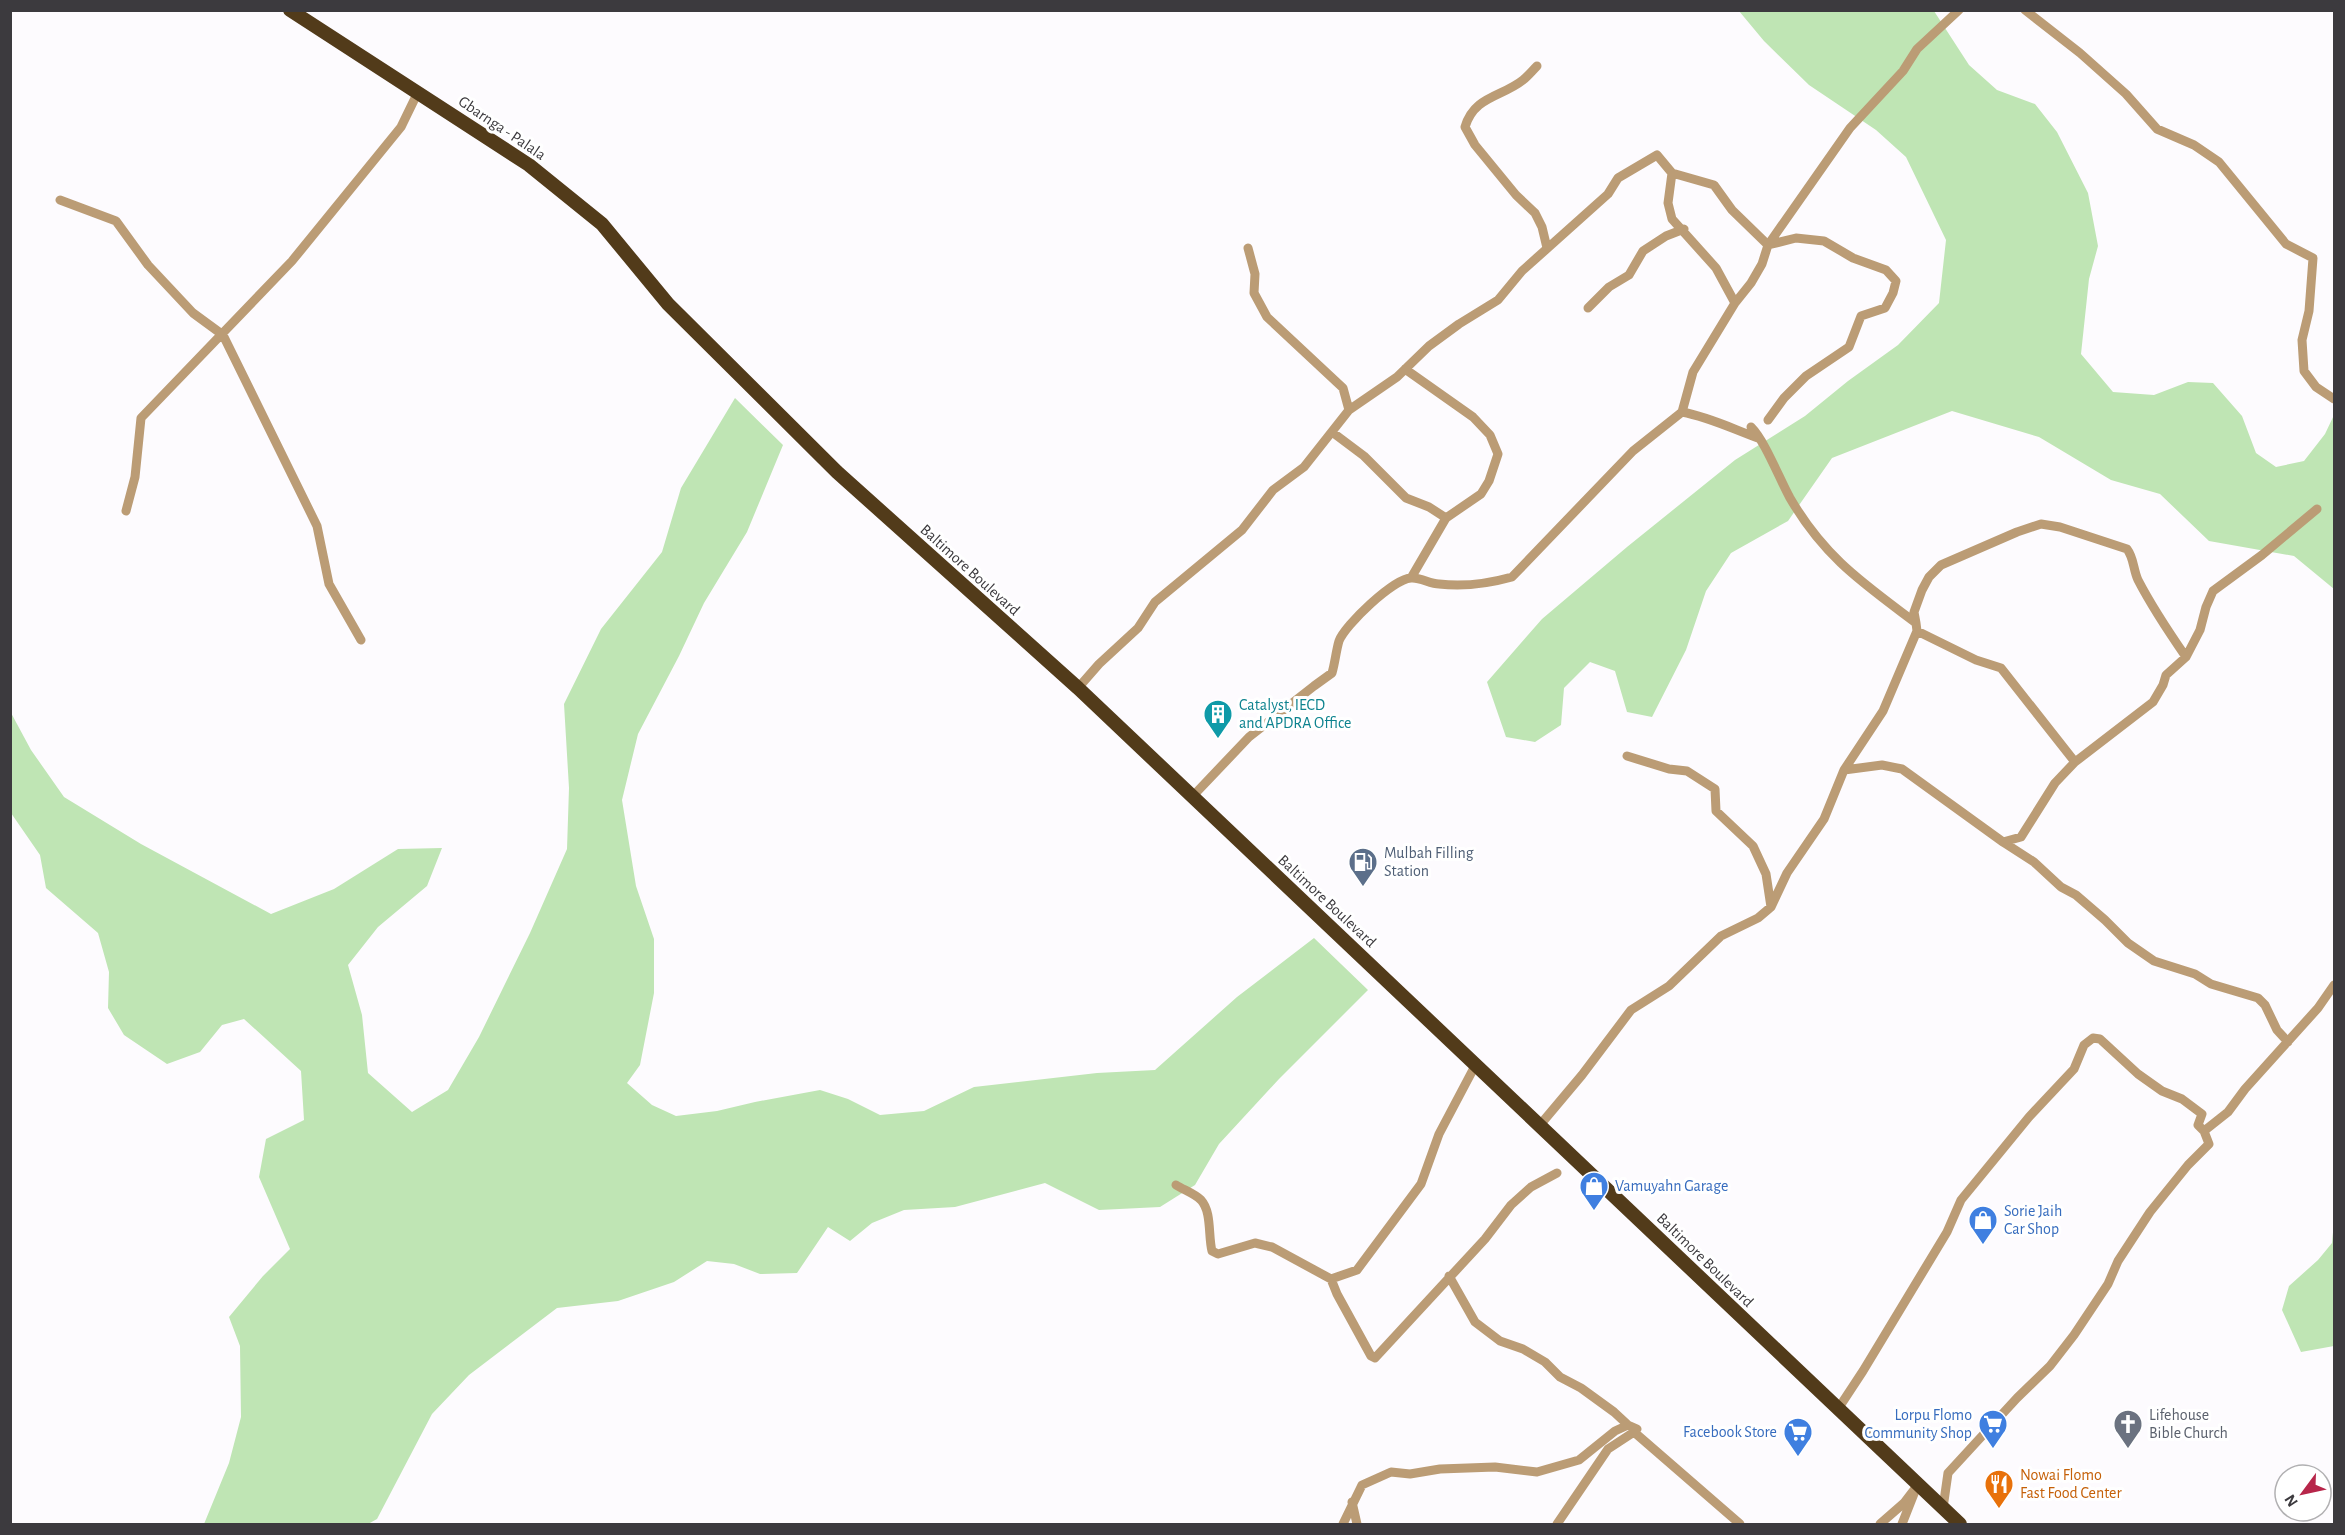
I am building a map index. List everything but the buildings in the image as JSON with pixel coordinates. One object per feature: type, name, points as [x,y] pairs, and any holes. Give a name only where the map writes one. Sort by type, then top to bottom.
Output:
[{"type":"highway","name":"Gbarnga - Palala","points":[[290,10],[529,165],[602,224],[668,304]]},
{"type":"highway","name":"Baltimore Boulevard","points":[[668,304],[837,472],[1078,688],[1960,1524]]},
{"type":"street","points":[[2025,10],[2080,53],[2126,94],[2157,129],[2194,145],[2219,162],[2286,244],[2313,258],[2309,311],[2302,340],[2304,371],[2316,387],[2334,399]]},
{"type":"street","points":[[1411,578],[1458,586],[1486,585],[1512,577],[1633,451],[1682,412],[1693,372],[1762,264],[1768,245],[1850,128],[1903,71],[1917,49],[1957,12]]},
{"type":"street","points":[[1537,66],[1522,81],[1501,91],[1469,114],[1465,127],[1475,145],[1516,195],[1535,213],[1542,227],[1547,248]]},
{"type":"street","points":[[126,512],[135,477],[141,418],[292,261],[401,127],[418,92]]},
{"type":"street","points":[[1078,688],[1099,664],[1138,628],[1155,602],[1242,530],[1273,490],[1304,467],[1349,410],[1397,377],[1428,346],[1498,300],[1522,271],[1608,194],[1618,177],[1657,155],[1672,173],[1714,185],[1732,210],[1768,245]]},
{"type":"street","points":[[1672,173],[1668,203],[1672,219],[1716,268],[1735,303]]},
{"type":"street","points":[[60,200],[116,221],[148,265],[170,289],[193,313],[223,335],[317,526],[329,584],[361,640]]},
{"type":"street","points":[[1588,308],[1609,287],[1629,275],[1643,251],[1665,236],[1683,229]]},
{"type":"street","points":[[1768,245],[1796,238],[1824,241],[1853,258],[1886,270],[1896,281],[1885,308],[1861,316],[1849,347],[1806,376],[1784,398],[1768,420]]},
{"type":"street","points":[[1248,248],[1255,274],[1254,293],[1267,316],[1342,388],[1349,410]]},
{"type":"street","points":[[1192,797],[1249,737],[1332,673],[1340,640],[1350,624],[1395,585],[1411,578],[1446,519],[1481,494],[1489,481],[1498,454],[1490,435],[1473,417],[1405,369]]},
{"type":"street","points":[[1682,412],[1708,418],[1758,438]]},
{"type":"street","points":[[1751,426],[1791,499],[1819,543],[1853,576],[1917,627],[1976,660],[2001,668],[2075,762]]},
{"type":"street","points":[[1332,432],[1364,456],[1406,498],[1429,507],[1446,519]]},
{"type":"street","points":[[2003,842],[2022,837],[2055,783],[2075,762],[2154,702],[2166,675],[2186,657],[2200,630],[2213,591],[2262,555],[2317,509]]},
{"type":"street","points":[[1540,1125],[1582,1075],[1631,1010],[1669,986],[1721,936],[1758,918],[1771,907],[1787,873],[1824,819],[1844,770],[1883,711],[1917,627],[1914,612],[1922,590],[1929,577],[1941,565],[2041,524],[2060,527],[2127,549],[2132,555],[2133,571],[2152,608],[2186,657]]},
{"type":"street","points":[[1628,756],[1669,769],[1687,771],[1714,789],[1716,811],[1753,846],[1766,874],[1771,907]]},
{"type":"street","points":[[1844,770],[1882,765],[1902,769],[2034,862],[2061,887],[2076,895],[2128,943],[2154,961],[2195,974],[2211,984],[2258,998],[2265,1005],[2277,1030],[2288,1042]]},
{"type":"street","points":[[2204,1131],[2229,1112],[2334,985]]},
{"type":"street","points":[[1838,1409],[1941,1241],[1961,1200],[2029,1117],[2074,1069],[2084,1045],[2093,1038],[2100,1039],[2146,1080],[2162,1091],[2182,1099],[2202,1114],[2198,1125],[2204,1131],[2209,1144],[2188,1165],[2150,1212],[2118,1261],[2108,1284],[2050,1366],[2017,1398],[1948,1473],[1943,1508]]},
{"type":"street","points":[[1332,1279],[1357,1270],[1420,1184],[1439,1134],[1476,1064]]},
{"type":"street","points":[[1176,1185],[1200,1200],[1207,1210],[1212,1251],[1218,1254],[1234,1251],[1254,1243],[1272,1247],[1332,1279],[1337,1294],[1371,1356],[1375,1358],[1485,1239],[1511,1205],[1531,1187],[1557,1173]]},
{"type":"street","points":[[1449,1276],[1475,1322],[1500,1341],[1523,1349],[1545,1362],[1560,1377],[1581,1388],[1631,1428],[1740,1524]]},
{"type":"street","points":[[1343,1524],[1362,1485],[1391,1472],[1410,1474],[1440,1469],[1495,1467],[1538,1472],[1579,1460],[1615,1431],[1631,1428]]},
{"type":"street","points":[[1557,1524],[1608,1449],[1631,1428]]},
{"type":"street","points":[[1880,1524],[1904,1503],[1917,1485]]},
{"type":"street","points":[[1902,1524],[1917,1485]]},
{"type":"street","points":[[1353,1502],[1357,1524]]},
{"type":"green space","points":[[1739,11],[1934,11],[1969,65],[1997,90],[2035,104],[2057,132],[2088,193],[2098,246],[2089,279],[2081,354],[2113,392],[2154,395],[2188,382],[2213,383],[2242,416],[2256,453],[2276,467],[2304,461],[2325,434],[2334,415],[2334,589],[2294,556],[2209,541],[2160,494],[2111,480],[2039,437],[1952,411],[1832,458],[1788,521],[1731,553],[1706,591],[1686,650],[1652,717],[1627,712],[1615,671],[1590,662],[1564,688],[1561,725],[1535,742],[1506,737],[1487,682],[1542,619],[1735,460],[1805,416],[1898,345],[1939,303],[1946,240],[1906,157],[1876,130],[1809,85],[1764,41]]},
{"type":"green space","points":[[735,398],[783,445],[747,532],[704,603],[638,734],[622,800],[636,886],[654,939],[654,993],[640,1065],[627,1083],[652,1105],[676,1116],[717,1111],[820,1090],[848,1099],[880,1115],[924,1111],[974,1087],[1097,1073],[1155,1070],[1237,997],[1314,938],[1368,990],[1279,1079],[1219,1144],[1195,1185],[1160,1207],[1099,1210],[1045,1183],[955,1207],[904,1210],[872,1223],[850,1241],[828,1227],[797,1273],[760,1274],[734,1264],[707,1261],[674,1282],[618,1301],[557,1308],[469,1375],[432,1414],[377,1519],[368,1524],[204,1524],[229,1463],[241,1417],[240,1346],[229,1317],[263,1276],[290,1249],[259,1177],[266,1139],[304,1120],[301,1071],[244,1019],[222,1025],[200,1052],[167,1064],[124,1035],[108,1008],[109,972],[98,933],[46,888],[40,855],[11,813],[10,711],[31,750],[64,797],[141,844],[271,914],[334,889],[398,849],[442,848],[427,886],[378,927],[348,965],[362,1015],[368,1073],[412,1112],[448,1090],[479,1037],[530,933],[567,849],[569,788],[564,704],[601,629],[662,552],[681,488]]},
{"type":"green space","points":[[2334,1221],[2334,1346],[2301,1352],[2282,1310],[2289,1286],[2318,1260],[2332,1243]]},
{"type":"place","name":"Catalyst, IECD and APDRA Office","points":[[1218,740]]},
{"type":"place","name":"Mulbah Filling Station","points":[[1363,888]]},
{"type":"place","name":"Vamuyahn Garage","points":[[1594,1212]]},
{"type":"place","name":"Sorie Jaih Car Shop","points":[[1983,1246]]},
{"type":"place","name":"Lorpu Flomo Community Shop","points":[[1993,1450]]},
{"type":"place","name":"Lifehouse Bible Church","points":[[2128,1450]]},
{"type":"place","name":"Facebook Store","points":[[1798,1458]]},
{"type":"place","name":"Nowai Flomo Fast Food Center","points":[[1999,1510]]}]
